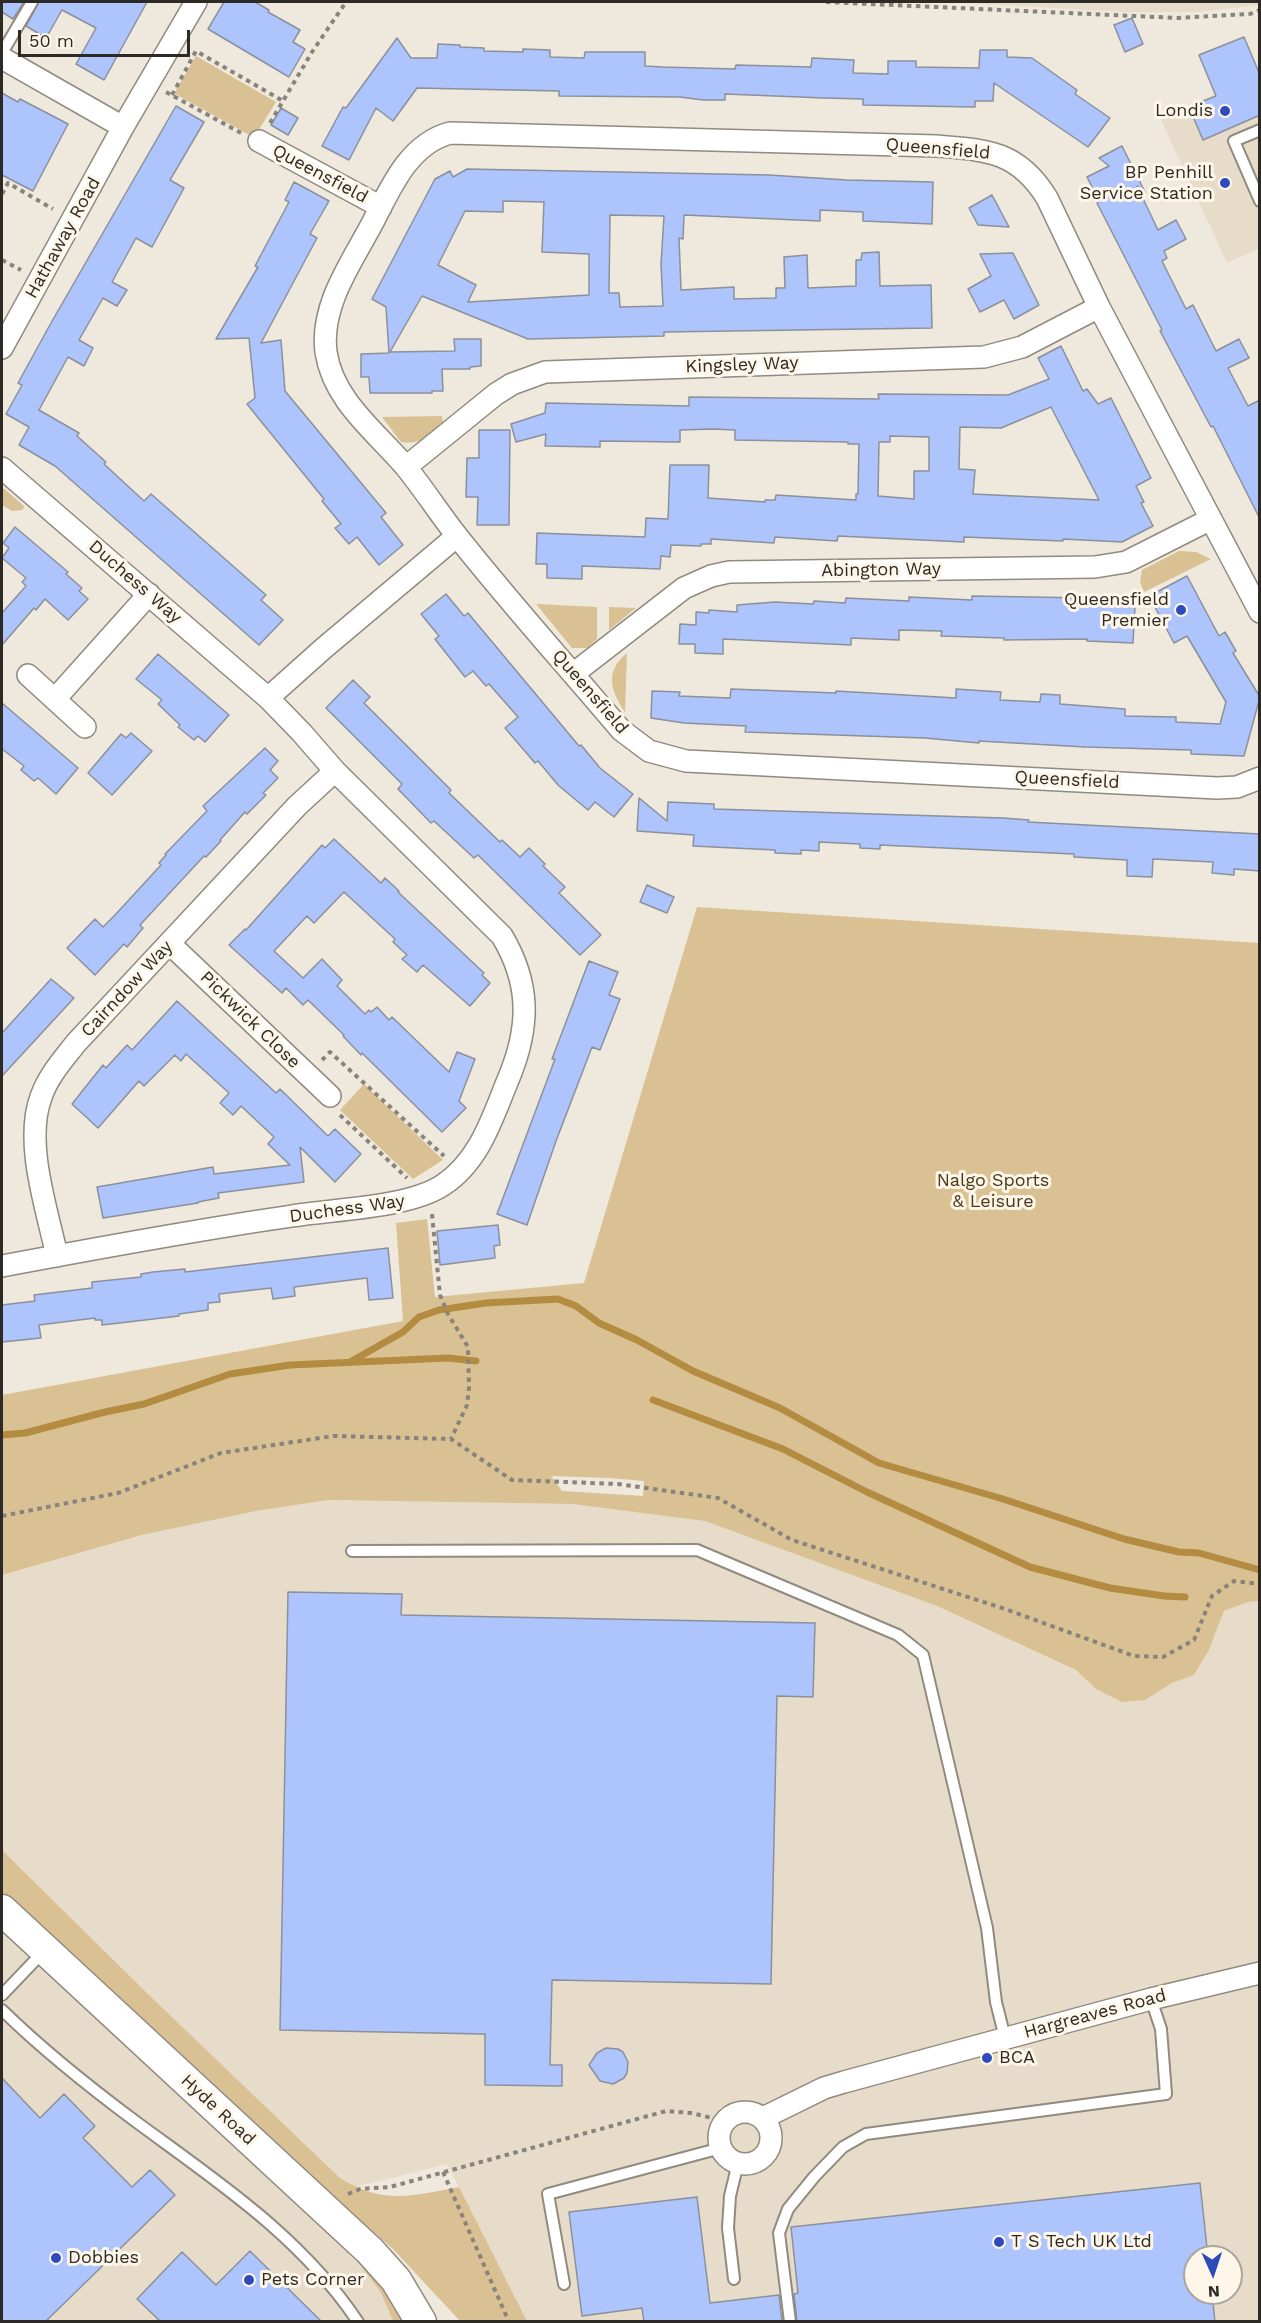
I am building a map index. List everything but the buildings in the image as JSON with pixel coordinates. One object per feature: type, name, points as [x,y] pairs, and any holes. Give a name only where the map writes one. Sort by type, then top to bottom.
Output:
[{"type":"main road","name":"Hyde Road","points":[[2,1910],[390,2271],[409,2298],[421,2322]]},
{"type":"street","name":"Hathaway Road","points":[[2,348],[123,127],[196,2]]},
{"type":"street","points":[[2,58],[123,127]]},
{"type":"street","name":"Queensfield","points":[[1260,612],[1099,307],[1037,182],[1015,163],[998,154],[979,149],[937,146],[450,133],[435,137],[411,156],[332,299],[326,323],[326,353],[342,396],[406,467],[457,536],[573,674],[621,730],[636,743],[664,756],[686,761],[1216,788],[1237,787],[1260,778]]},
{"type":"street","name":"Queensfield","points":[[259,141],[381,207]]},
{"type":"street","name":"Kingsley Way","points":[[406,467],[496,394],[512,384],[545,372],[984,357],[1022,347],[1099,307]]},
{"type":"street","name":"Duchess Way","points":[[2,468],[268,698],[334,771],[502,936],[517,966],[525,1001],[521,1038],[511,1071],[483,1140],[460,1171],[442,1186],[415,1199],[292,1216],[2,1266]]},
{"type":"street","name":"Abington Way","points":[[573,674],[677,593],[711,576],[729,572],[1095,567],[1126,562],[1211,519]]},
{"type":"street","points":[[268,698],[457,536]]},
{"type":"street","points":[[55,699],[150,594]]},
{"type":"street","points":[[28,675],[86,727]]},
{"type":"street","name":"Cairndow Way","points":[[57,1256],[37,1155],[35,1122],[41,1096],[51,1077],[76,1043],[297,806],[334,771]]},
{"type":"street","name":"Pickwick Close","points":[[170,943],[330,1096]]},
{"type":"street","name":"Hargreaves Road","points":[[763,2118],[833,2085],[1005,2038],[1260,1973]]},
{"type":"street","points":[[740,2112],[748,2112],[763,2118],[771,2134],[768,2150],[755,2162],[738,2163],[725,2154],[721,2148],[719,2134],[725,2121],[740,2112]]},
{"type":"lane","points":[[2,53],[32,2]]},
{"type":"lane","points":[[1260,130],[1234,141],[1260,201]]},
{"type":"lane","points":[[352,1551],[697,1550],[898,1635],[922,1655],[987,1928],[996,2002],[1005,2038]]},
{"type":"lane","points":[[2,1995],[46,1950]]},
{"type":"lane","points":[[790,2322],[779,2233],[789,2210],[814,2177],[843,2147],[866,2134],[1166,2094],[1161,2029],[1151,2000]]},
{"type":"lane","points":[[2,2010],[75,2075],[248,2204],[297,2249],[332,2288],[358,2322]]},
{"type":"lane","points":[[564,2284],[548,2194],[721,2148]]},
{"type":"lane","points":[[734,2279],[728,2228],[730,2196],[738,2163]]},
{"type":"path","points":[[150,82],[253,140],[259,141],[346,2]]},
{"type":"path","points":[[826,2],[1178,18],[1250,14],[1260,10]]},
{"type":"path","points":[[172,95],[196,51],[283,101]]},
{"type":"path","points":[[2,194],[8,183],[73,219]]},
{"type":"path","points":[[308,1075],[330,1052],[460,1171]]},
{"type":"path","points":[[440,1295],[448,1314],[468,1347],[467,1404],[451,1439]]},
{"type":"path","points":[[2,1516],[118,1493],[221,1453],[333,1436],[451,1439],[512,1480],[618,1484],[717,1498],[792,1540],[1005,1609],[1134,1656],[1163,1657],[1194,1640],[1212,1596],[1234,1581],[1260,1584]]},
{"type":"path","points":[[323,2207],[360,2189],[390,2187],[666,2111],[690,2113],[725,2121]]},
{"type":"path","points":[[443,2172],[509,2322]]},
{"type":"shaded area","points":[[947,2],[1259,2],[1260,5],[1199,12],[1126,12]]},
{"type":"shaded area","name":"BP Penhill Service Station","points":[[1259,75],[1259,248],[1227,263],[1160,118]]},
{"type":"shaded area","points":[[329,1500],[572,1504],[705,1520],[937,1606],[1076,1670],[1096,1689],[1145,1699],[1172,1683],[1194,1675],[1209,1650],[1224,1611],[1248,1602],[1259,1601],[1259,2321],[527,2321],[447,2164],[355,2187],[339,2177],[2,1850],[2,1575],[142,1535],[256,1511]]},
{"type":"shaded area","points":[[2,1934],[351,2253],[381,2293],[393,2321],[2,2321]]},
{"type":"green space","points":[[196,56],[276,102],[255,136],[253,137],[177,95],[175,92]]},
{"type":"green space","points":[[442,416],[443,422],[429,435],[409,443],[401,442],[382,417]]},
{"type":"green space","points":[[2,487],[24,506],[23,510],[12,511],[2,505]]},
{"type":"green space","points":[[1179,551],[1196,552],[1211,559],[1144,592],[1140,582],[1142,570]]},
{"type":"green space","points":[[536,604],[597,607],[597,639],[587,648],[572,648]]},
{"type":"green space","points":[[609,607],[636,608],[609,630]]},
{"type":"green space","points":[[627,653],[625,712],[616,696],[612,681],[615,667]]},
{"type":"green space","name":"Nalgo Sports & Leisure","points":[[697,907],[1259,943],[1259,1601],[1248,1602],[1224,1611],[1209,1650],[1194,1675],[1172,1683],[1145,1700],[1122,1702],[1096,1689],[1076,1670],[937,1606],[705,1521],[572,1504],[329,1500],[256,1511],[142,1535],[2,1575],[2,1395],[403,1321],[396,1223],[427,1219],[435,1297],[584,1283]],"holes":[[[551,1476],[644,1481],[643,1496],[562,1491]]]},
{"type":"green space","points":[[364,1084],[443,1160],[413,1179],[340,1110]]},
{"type":"green space","points":[[2,1850],[339,2177],[354,2186],[383,2195],[412,2195],[459,2187],[527,2321],[460,2321],[393,2249],[274,2144],[2,1896]]},
{"type":"green space","points":[[351,2253],[359,2255],[409,2321],[393,2321],[381,2293]]},
{"type":"waterway","points":[[350,1362],[403,1332],[419,1317],[439,1310],[486,1303],[558,1299],[576,1306],[599,1323],[637,1340],[693,1371],[780,1408],[879,1463],[1003,1499],[1124,1539],[1179,1552],[1199,1553],[1260,1570]]},
{"type":"waterway","points":[[2,1435],[25,1433],[144,1404],[230,1374],[290,1365],[448,1358],[476,1361]]},
{"type":"waterway","points":[[653,1400],[783,1449],[867,1492],[1030,1567],[1110,1588],[1185,1597]]},
{"type":"place","name":"Londis","points":[[1225,111]]},
{"type":"place","name":"BP Penhill Service Station","points":[[1225,183]]},
{"type":"place","name":"Queensfield Premier","points":[[1181,610]]},
{"type":"place","name":"BCA","points":[[987,2058]]},
{"type":"place","name":"T S Tech UK Ltd","points":[[999,2242]]},
{"type":"place","name":"Dobbies","points":[[56,2258]]},
{"type":"place","name":"Pets Corner","points":[[249,2280]]}]
